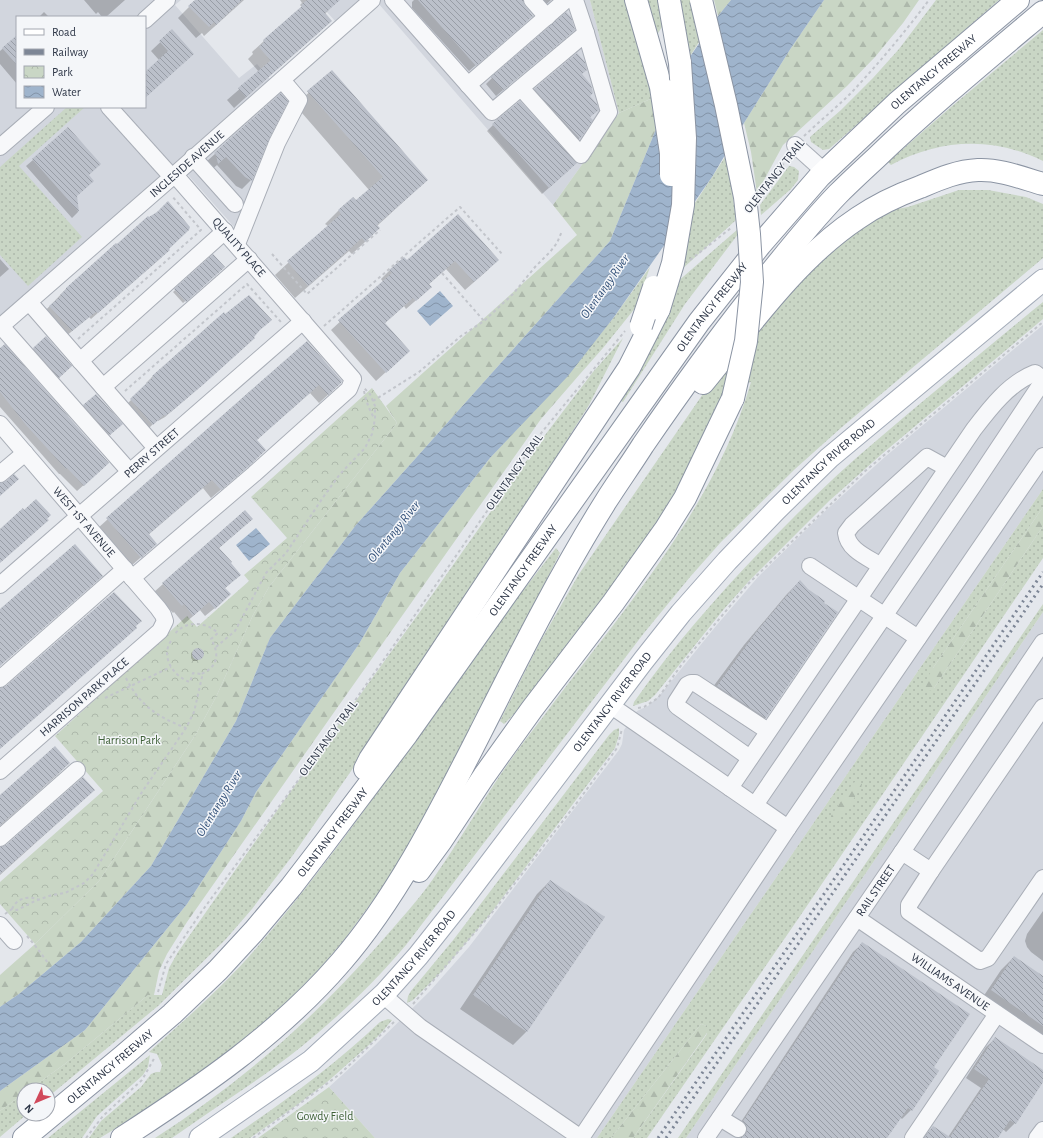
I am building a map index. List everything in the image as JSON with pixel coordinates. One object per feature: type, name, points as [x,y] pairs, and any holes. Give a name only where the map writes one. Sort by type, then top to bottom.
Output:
[{"type":"highway","points":[[603,410],[633,328],[663,260],[672,204],[671,152],[661,87],[636,0]]},
{"type":"highway","points":[[343,960],[411,883],[523,722],[665,530],[685,498],[733,398],[746,341],[752,282],[749,234],[745,197],[726,104],[701,0]]},
{"type":"highway","name":"OLENTANGY FREEWAY","points":[[24,1138],[155,1029],[213,975],[258,926],[324,844],[407,734],[699,322],[760,245],[825,172],[897,102],[1018,0]]},
{"type":"highway","points":[[324,844],[370,759],[603,410],[629,368],[659,309],[672,263],[683,206],[685,138],[680,64],[670,7]]},
{"type":"highway","name":"OLENTANGY FREEWAY","points":[[124,1137],[184,1098],[252,1047],[300,1005],[343,960],[374,918],[408,866],[450,792],[532,631],[570,561],[608,499],[659,422],[719,337],[815,219],[839,193],[914,121],[1043,12]]},
{"type":"highway","points":[[608,499],[796,270],[857,218],[905,192],[953,174],[978,170],[997,172],[1043,184]]},
{"type":"main road","name":"OLENTANGY RIVER ROAD","points":[[200,1138],[311,1061],[383,995],[418,956],[451,915],[681,613],[727,561],[829,458],[1043,280]]},
{"type":"street","points":[[146,19],[167,0]]},
{"type":"street","name":"INGLESIDE AVENUE","points":[[1,326],[172,182],[194,157],[372,0]]},
{"type":"street","points":[[394,0],[492,112],[586,32]]},
{"type":"street","points":[[532,0],[547,16]]},
{"type":"street","points":[[468,85],[566,0]]},
{"type":"street","points":[[521,88],[581,155],[609,112],[576,0]]},
{"type":"street","points":[[237,244],[277,143],[299,100],[282,80]]},
{"type":"street","points":[[0,147],[45,108]]},
{"type":"street","name":"QUALITY PLACE","points":[[110,108],[172,182],[225,231],[358,383]]},
{"type":"street","points":[[795,145],[825,172]]},
{"type":"street","points":[[194,157],[235,204]]},
{"type":"street","points":[[80,361],[225,231]]},
{"type":"street","points":[[103,387],[249,259]]},
{"type":"street","points":[[29,302],[156,448]]},
{"type":"street","points":[[1,326],[130,472]]},
{"type":"street","name":"PERRY STREET","points":[[0,585],[156,448],[307,326]]},
{"type":"street","points":[[730,788],[979,423],[1004,394],[1027,376],[1035,373],[1043,380],[974,486],[755,805]]},
{"type":"street","points":[[0,679],[128,574],[250,478],[349,389],[358,383]]},
{"type":"street","name":"WEST 1ST AVENUE","points":[[0,424],[163,615],[165,621]]},
{"type":"street","points":[[0,474],[24,453]]},
{"type":"street","points":[[383,995],[420,1028],[581,1138],[788,828],[1043,456]]},
{"type":"street","points":[[881,566],[852,547],[847,541],[846,533],[852,525],[927,457],[947,468]]},
{"type":"street","points":[[810,566],[918,638]]},
{"type":"street","name":"HARRISON PARK PLACE","points":[[0,771],[160,631],[165,621]]},
{"type":"street","name":"RAIL STREET","points":[[706,1138],[1040,652]]},
{"type":"street","points":[[750,758],[676,705],[676,702],[687,685],[691,683],[695,684],[768,731]]},
{"type":"street","points":[[610,705],[788,828]]},
{"type":"street","points":[[1043,707],[931,871],[909,905],[909,912],[980,961],[988,958],[1043,878]]},
{"type":"street","points":[[0,838],[77,770]]},
{"type":"street","points":[[902,852],[931,871]]},
{"type":"street","name":"WILLIAMS AVENUE","points":[[857,918],[1043,1045]]},
{"type":"street","points":[[0,925],[14,941]]},
{"type":"street","points":[[913,1138],[997,1014]]},
{"type":"street","points":[[720,1118],[738,1129]]},
{"type":"street","points":[[1037,1138],[1043,1130]]},
{"type":"path","name":"OLENTANGY TRAIL","points":[[761,197],[795,145],[873,69],[929,0]]},
{"type":"path","points":[[74,342],[201,230],[172,182]]},
{"type":"path","points":[[307,326],[319,331],[460,207],[502,254]]},
{"type":"path","points":[[685,265],[732,228]]},
{"type":"path","points":[[272,254],[307,294],[380,230]]},
{"type":"path","points":[[373,401],[419,372],[461,336],[484,321],[514,294],[535,267],[557,243],[562,231]]},
{"type":"path","points":[[442,273],[484,321]]},
{"type":"path","points":[[120,395],[247,284],[282,323]]},
{"type":"path","name":"OLENTANGY TRAIL","points":[[158,992],[166,964],[202,910],[308,767],[542,432],[633,328]]},
{"type":"path","points":[[216,646],[235,631],[266,573],[286,552],[340,474],[365,448],[372,434],[375,419],[375,406],[370,394],[358,383]]},
{"type":"path","points":[[358,383],[375,419]]},
{"type":"path","points":[[204,624],[214,629],[218,633],[212,639],[216,646],[216,661],[207,672],[201,674],[193,673],[190,682],[180,678],[171,667],[168,656],[169,644],[177,632],[185,626],[204,624]]},
{"type":"path","points":[[99,701],[171,667]]},
{"type":"path","points":[[12,909],[17,910],[39,899],[65,893],[84,883],[94,874],[142,792],[186,728],[194,712],[202,677],[201,674]]},
{"type":"path","points":[[126,678],[130,686],[149,710],[161,718],[186,728]]},
{"type":"path","points":[[0,917],[12,909],[14,905],[22,898],[29,897],[39,899]]},
{"type":"path","points":[[86,1138],[103,1116],[142,1080],[155,1057]]},
{"type":"shaded area","points":[[0,0],[181,0],[175,5],[239,78],[257,64],[275,85],[305,100],[244,238],[180,166],[0,323]]},
{"type":"shaded area","points":[[316,0],[590,0],[619,113],[553,205],[378,3],[345,32]]},
{"type":"shaded area","points":[[1043,325],[1043,489],[597,1138],[375,1138],[329,1087],[374,1046],[430,991],[469,947],[619,750],[622,744],[624,730],[637,711],[648,706],[660,695],[758,577],[823,513],[886,456]]},
{"type":"shaded area","points":[[1043,612],[1043,1138],[686,1138],[933,774]]},
{"type":"green space","points":[[590,0],[628,0],[655,97],[619,113]]},
{"type":"green space","points":[[644,0],[661,0],[665,22],[655,38]]},
{"type":"green space","points":[[678,0],[690,0],[699,42],[687,61]]},
{"type":"green space","points":[[714,0],[731,0],[718,16]]},
{"type":"green space","points":[[824,0],[919,0],[903,23],[875,57],[847,86],[783,145],[757,193],[751,152],[744,123],[791,48]]},
{"type":"green space","points":[[936,0],[999,0],[829,149],[823,150],[811,142],[810,137],[841,110],[899,49]]},
{"type":"green space","points":[[1043,30],[1043,161],[1005,147],[986,144],[966,144],[928,150],[909,156],[891,165],[888,162],[951,107]]},
{"type":"green space","points":[[655,97],[659,122],[610,241],[356,525],[270,638],[236,721],[151,866],[81,942],[19,994],[0,1007],[0,975],[35,944],[99,881],[196,734],[216,697],[253,615],[269,587],[397,423],[386,406],[577,235],[553,205],[619,113]]},
{"type":"green space","points":[[66,108],[84,108],[19,166],[82,237],[28,286],[0,255],[0,167]]},
{"type":"green space","points":[[727,154],[736,220],[680,271],[693,206]]},
{"type":"green space","points":[[789,166],[794,167],[799,171],[798,180],[791,189],[761,215],[760,205]]},
{"type":"green space","points":[[959,190],[988,190],[1026,197],[1043,204],[1043,258],[842,427],[795,469],[721,542],[644,633],[406,945],[369,986],[315,1035],[270,1071],[172,1138],[155,1138],[246,1073],[302,1024],[355,971],[427,887],[510,761],[633,599],[689,517],[714,474],[735,429],[751,382],[724,389],[716,417],[702,451],[656,528],[522,706],[504,724],[500,721],[539,644],[579,574],[705,391],[776,301],[831,248],[885,211],[908,207]]},
{"type":"green space","points":[[738,229],[739,233],[685,304],[623,402],[621,401],[647,353],[676,283]]},
{"type":"green space","points":[[650,267],[636,307],[580,374],[580,368],[574,367],[614,317]]},
{"type":"green space","points":[[1043,302],[1043,319],[883,453],[829,501],[749,581],[724,609],[655,695],[648,701],[633,706],[634,702],[652,677],[690,629],[751,561],[804,507],[865,450]]},
{"type":"green space","points":[[623,338],[589,405],[425,664],[293,855],[252,909],[226,939],[158,1006],[56,1090],[56,1082],[40,1082],[66,1063],[148,995],[162,995],[169,968],[178,952],[539,443],[593,372]]},
{"type":"green space","points":[[574,367],[580,368],[580,374],[541,419],[187,922],[167,954],[159,971],[154,995],[148,995],[66,1063],[40,1082],[16,1082],[16,1099],[0,1111],[0,1091],[85,1030],[187,904],[241,821],[256,792],[359,644],[400,573],[490,458]]},
{"type":"green space","name":"Harrison Park","points":[[372,388],[397,423],[269,587],[253,615],[216,697],[196,734],[99,881],[35,944],[0,904],[0,882],[103,791],[55,736],[187,616],[197,627],[249,581],[244,575],[287,538],[251,497]]},
{"type":"green space","points":[[1043,489],[1043,507],[933,668],[934,688],[1043,526],[1043,558],[796,922],[647,1138],[633,1138],[707,1034],[707,1026],[701,1024],[611,1138],[597,1138]]},
{"type":"green space","points":[[1043,507],[1043,526],[934,688],[930,691],[925,689],[924,684],[933,668]]},
{"type":"green space","points":[[556,548],[560,553],[437,797],[390,877],[344,940],[322,966],[288,1001],[268,1020],[238,1044],[178,1089],[136,1116],[100,1138],[89,1138],[101,1121],[141,1087],[151,1074],[160,1072],[162,1065],[157,1054],[149,1052],[233,973],[259,945],[317,874],[372,800],[478,649]]},
{"type":"green space","points":[[1043,604],[1043,612],[686,1138],[678,1138]]},
{"type":"green space","points":[[619,728],[619,735],[615,748],[488,917],[443,970],[413,1000],[407,1003],[408,996],[411,991],[454,939],[609,735],[614,730]]},
{"type":"green space","points":[[857,781],[862,784],[861,788],[840,819],[836,823],[832,822],[831,816],[853,783]]},
{"type":"green space","points":[[388,1019],[392,1020],[370,1044],[326,1083],[297,1105],[250,1138],[231,1138],[308,1083],[345,1054],[380,1022]]},
{"type":"green space","points":[[701,1024],[707,1026],[707,1033],[633,1138],[611,1138]]},
{"type":"green space","points":[[150,1055],[148,1067],[143,1075],[97,1116],[82,1138],[48,1138]]},
{"type":"green space","name":"Gowdy Field","points":[[329,1087],[375,1138],[258,1138]]},
{"type":"green space","points":[[16,1099],[16,1122],[18,1122],[0,1137],[0,1111]]},
{"type":"water","name":"Olentangy River","points":[[731,0],[824,0],[791,48],[712,177],[614,317],[568,376],[490,458],[400,573],[359,644],[256,792],[241,821],[187,904],[85,1030],[0,1091],[0,1007],[19,994],[81,942],[151,866],[236,721],[270,638],[356,525],[610,241],[659,122],[687,61]]},
{"type":"water","points":[[440,291],[453,306],[430,326],[417,311]]},
{"type":"water","points":[[256,528],[270,544],[249,561],[236,545]]},
{"type":"building","points":[[195,0],[242,0],[216,25],[214,22],[209,27],[188,6]]},
{"type":"building","points":[[307,0],[340,0],[325,13],[332,21],[246,97],[238,88],[270,61],[259,47],[264,42],[263,40]]},
{"type":"building","points":[[418,0],[523,0],[525,6],[533,16],[476,66]]},
{"type":"building","points":[[566,12],[571,17],[575,30],[503,90],[491,77]]},
{"type":"building","points":[[172,29],[194,54],[146,97],[146,71],[168,51],[159,41]]},
{"type":"building","points":[[16,36],[16,64],[2,48]]},
{"type":"building","points":[[577,53],[585,62],[587,70],[582,74],[591,85],[593,93],[590,96],[597,104],[599,110],[590,117],[593,120],[580,139],[534,89]]},
{"type":"building","points":[[332,70],[428,180],[377,225],[380,228],[365,242],[362,238],[308,286],[287,261],[341,214],[338,210],[353,197],[356,200],[383,177],[307,91]]},
{"type":"building","points":[[281,93],[288,101],[269,139],[252,181],[245,177],[226,157],[218,164],[214,153]]},
{"type":"building","points":[[520,101],[577,163],[549,188],[492,124]]},
{"type":"building","points":[[68,127],[101,164],[89,175],[94,181],[77,196],[79,212],[32,159]]},
{"type":"building","points":[[168,201],[190,227],[189,230],[169,249],[170,250],[98,313],[96,312],[72,331],[49,306],[61,296],[60,295],[66,288],[116,243],[117,244],[148,216],[149,217],[157,212]]},
{"type":"building","points":[[458,214],[499,260],[474,282],[455,261],[429,284],[432,287],[416,301],[413,298],[385,323],[410,351],[386,373],[338,320],[392,273],[389,270],[404,257],[407,260]]},
{"type":"building","points":[[213,254],[225,267],[186,302],[174,289]]},
{"type":"building","points":[[249,295],[272,320],[260,330],[254,337],[255,338],[204,384],[153,425],[130,399],[153,377],[152,376],[224,312],[225,314]]},
{"type":"building","points":[[46,336],[72,366],[59,378],[33,348]]},
{"type":"building","points":[[307,341],[342,381],[341,383],[328,395],[319,385],[257,440],[266,450],[248,467],[221,490],[212,480],[149,534],[157,544],[141,558],[106,518]]},
{"type":"building","points":[[5,344],[109,463],[84,486],[67,468],[66,469],[26,425],[0,392],[0,348]]},
{"type":"building","points":[[96,394],[123,424],[110,435],[83,405]]},
{"type":"building","points":[[14,474],[19,479],[0,496],[0,483],[6,481]]},
{"type":"building","points":[[36,499],[51,515],[47,519],[49,520],[0,563],[0,529],[23,508],[24,510]]},
{"type":"building","points":[[245,510],[253,519],[219,548],[232,562],[231,563],[241,575],[225,588],[231,594],[215,609],[209,602],[193,616],[184,604],[182,606],[162,583]]},
{"type":"building","points":[[75,544],[103,576],[0,666],[0,609]]},
{"type":"building","points":[[800,580],[808,589],[825,601],[824,603],[838,612],[766,718],[717,686],[757,631]]},
{"type":"building","points":[[114,592],[142,621],[136,626],[137,628],[0,749],[0,688],[6,686]]},
{"type":"building","points":[[196,648],[200,648],[204,654],[200,660],[196,660],[192,656],[192,652]]},
{"type":"building","points":[[55,746],[70,763],[0,825],[0,795]]},
{"type":"building","points":[[83,777],[95,790],[0,874],[0,847],[6,845]]},
{"type":"building","points":[[550,880],[605,917],[527,1032],[473,995]]},
{"type":"building","points":[[862,942],[970,1014],[934,1067],[939,1071],[912,1111],[908,1108],[887,1138],[740,1138],[746,1134],[747,1130],[743,1121]]},
{"type":"building","points":[[1014,956],[1043,976],[1043,1026],[991,990]]},
{"type":"building","points":[[995,1037],[1043,1070],[1043,1082],[1016,1124],[1010,1120],[998,1138],[924,1138],[933,1126],[950,1137],[989,1079],[974,1069]]},
{"type":"railway","points":[[658,1138],[1043,572]]},
{"type":"railway","points":[[666,1138],[1043,584]]}]
